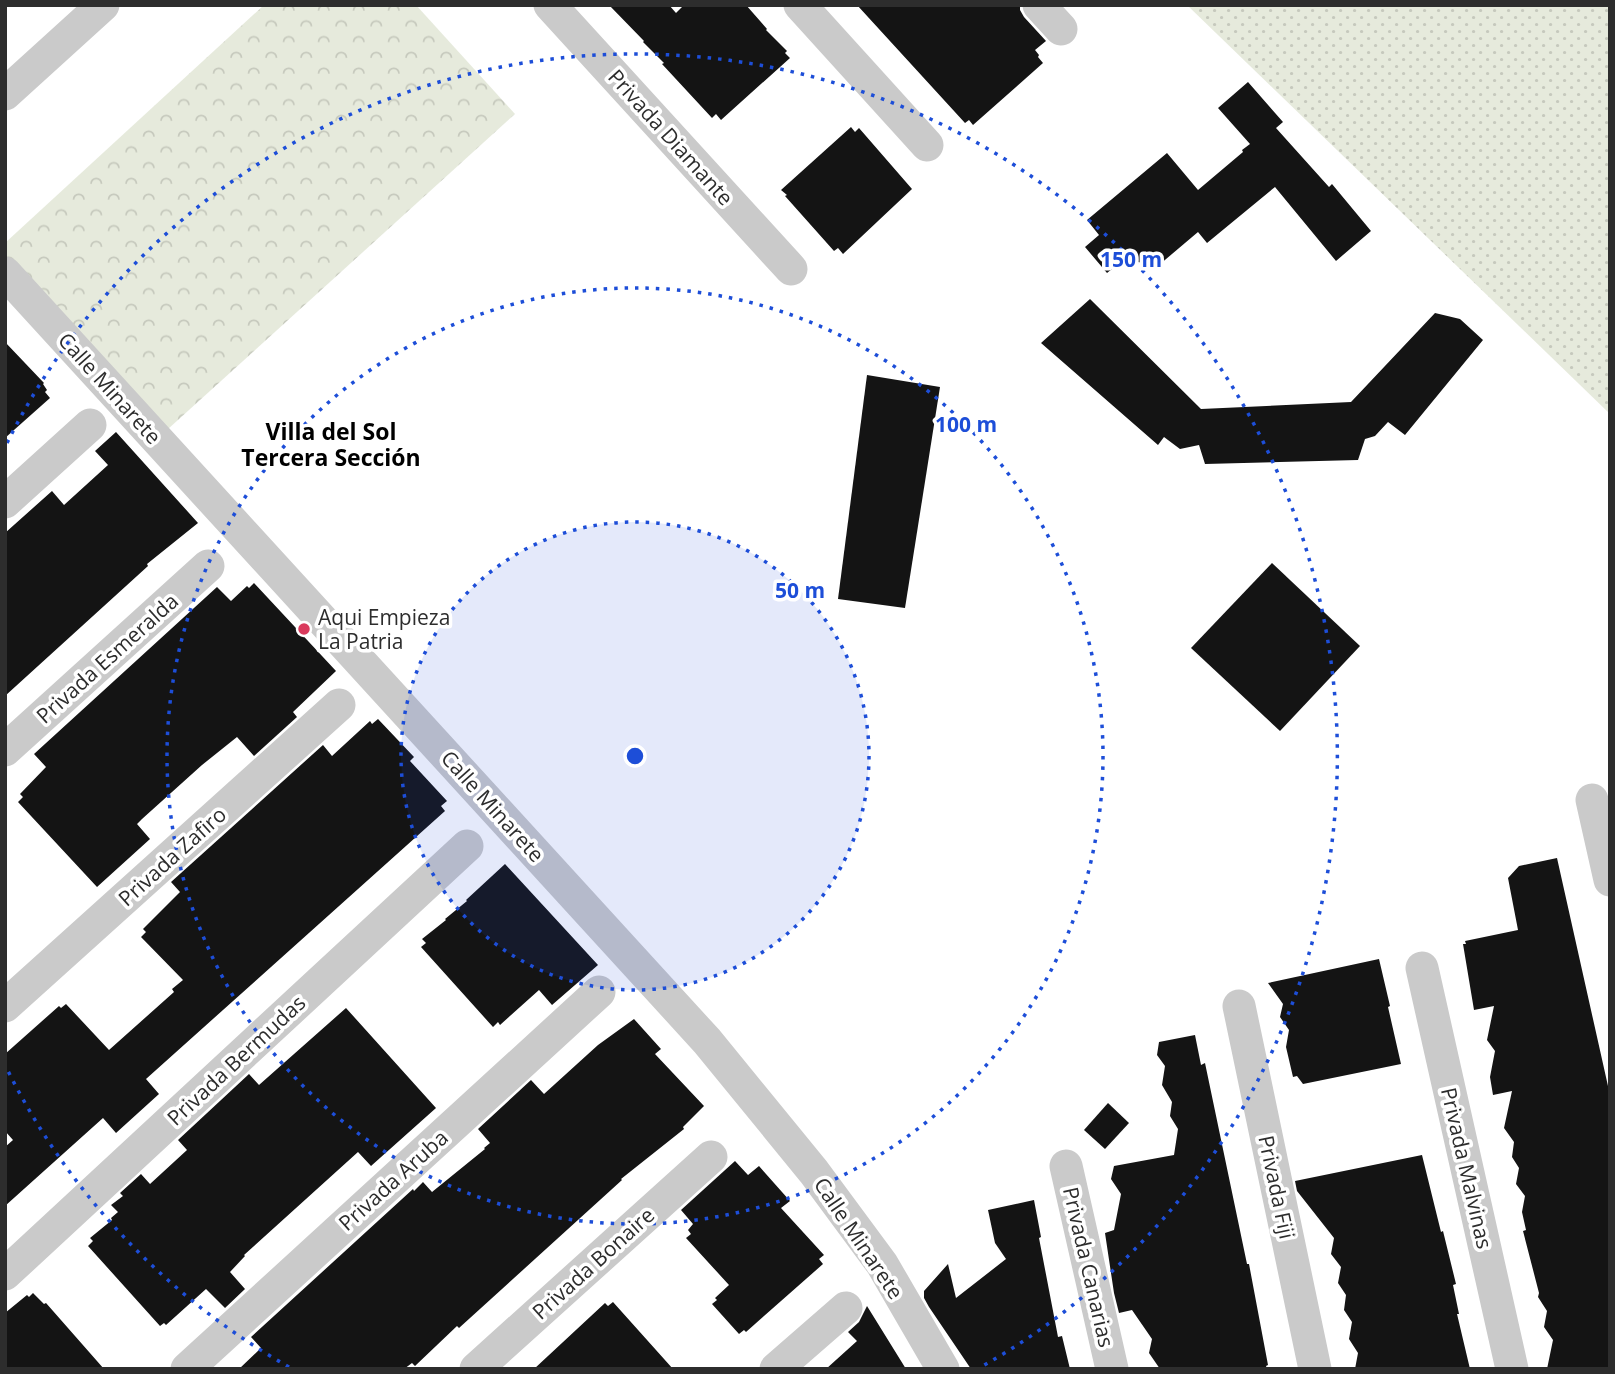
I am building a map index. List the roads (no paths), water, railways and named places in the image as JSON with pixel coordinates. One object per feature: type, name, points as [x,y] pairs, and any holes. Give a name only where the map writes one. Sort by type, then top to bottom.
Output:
[{"type":"street","points":[[5,94],[103,5]]},
{"type":"street","name":"Privada Diamante","points":[[550,5],[791,269]]},
{"type":"street","points":[[800,5],[927,145]]},
{"type":"street","name":"Calle Minarete","points":[[5,273],[707,1041],[814,1172],[882,1264],[943,1369]]},
{"type":"street","points":[[5,502],[90,425]]},
{"type":"street","name":"Privada Esmeralda","points":[[5,750],[208,565]]},
{"type":"street","name":"Privada Zafiro","points":[[5,1006],[339,705]]},
{"type":"street","points":[[1592,800],[1610,880]]},
{"type":"street","name":"Privada Bermudas","points":[[5,1274],[467,846]]},
{"type":"street","name":"Privada Malvinas","points":[[1422,968],[1512,1369]]},
{"type":"street","name":"Privada Aruba","points":[[187,1369],[599,992]]},
{"type":"street","name":"Privada Fiji","points":[[1239,1006],[1315,1369]]},
{"type":"street","name":"Privada Bonaire","points":[[475,1369],[711,1157]]},
{"type":"street","name":"Privada Canarias","points":[[1066,1166],[1112,1369]]},
{"type":"street","points":[[776,1369],[846,1308]]},
{"type":"place","name":"Aqui Empieza La Patria","points":[[304,629]]},
{"type":"district","name":"Villa del Sol Tercera Sección","points":[[331,444]]}]
